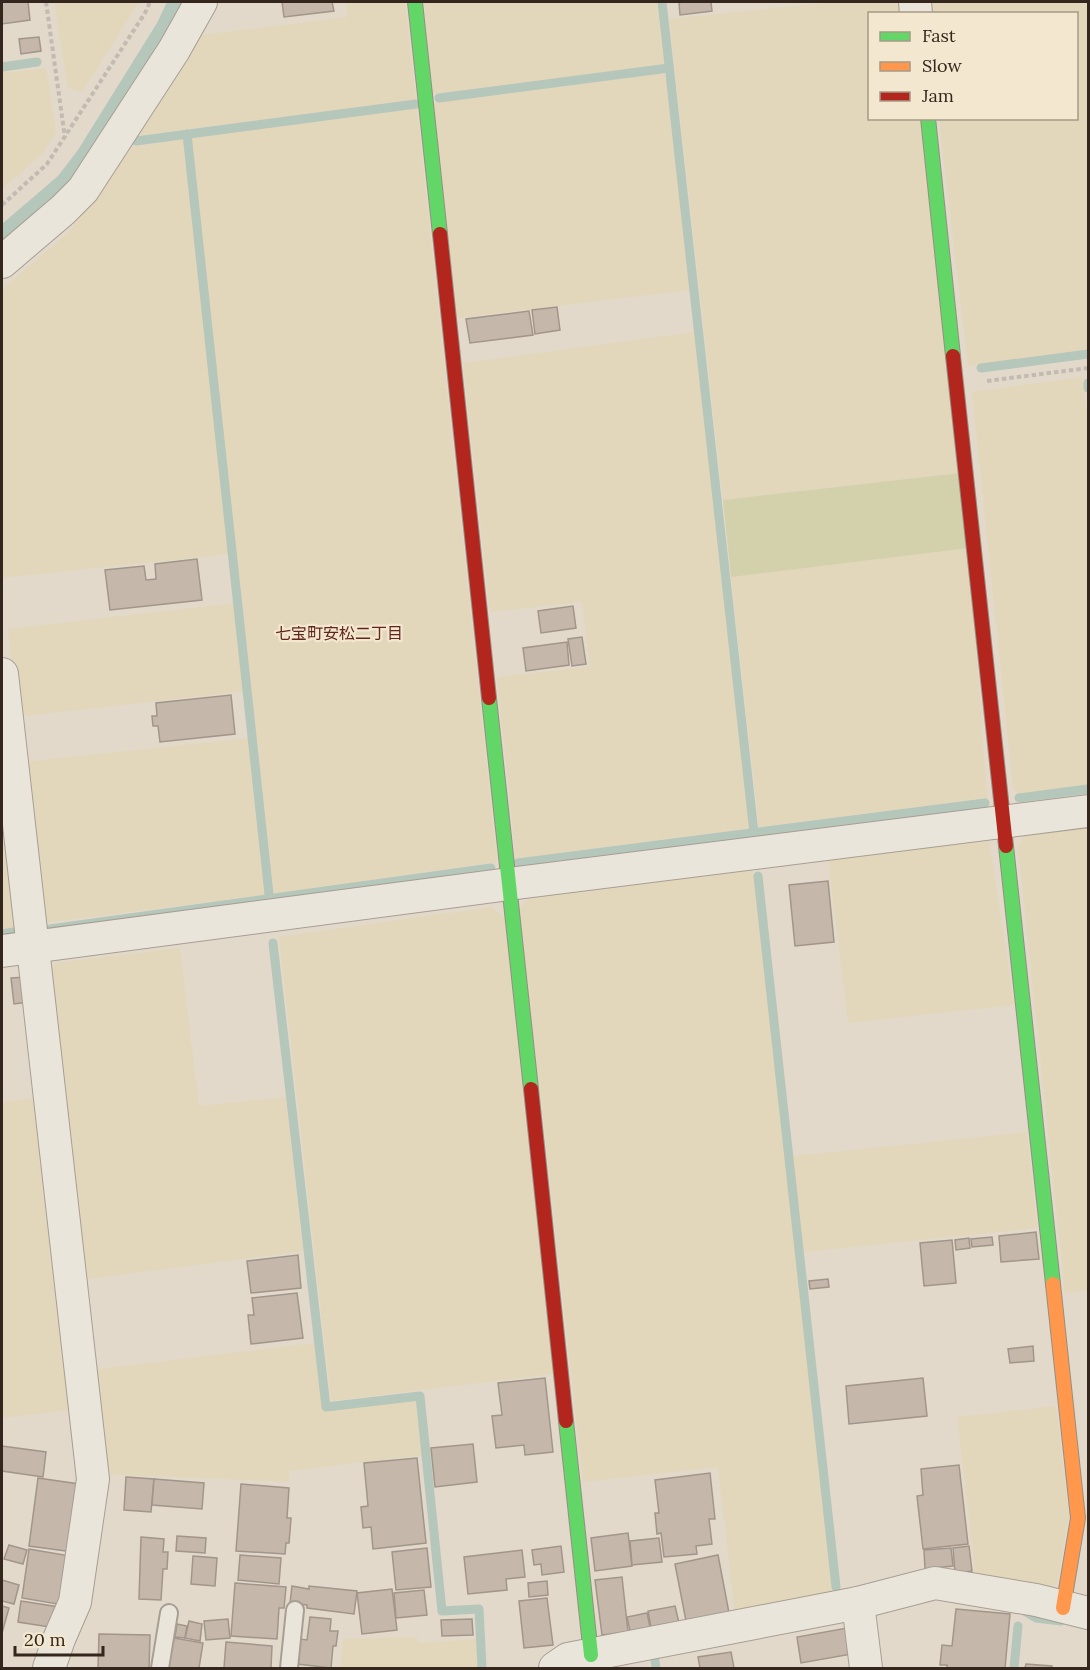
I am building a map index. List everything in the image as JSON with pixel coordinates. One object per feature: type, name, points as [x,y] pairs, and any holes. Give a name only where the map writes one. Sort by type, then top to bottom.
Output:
[{"type":"street","points":[[2,262],[83,190],[174,50],[201,2]]},
{"type":"street","points":[[415,2],[509,884],[588,1660]]},
{"type":"street","points":[[555,1668],[568,1659],[588,1660],[858,1603],[935,1583],[1036,1600],[1076,1611],[1078,1518],[928,120]]},
{"type":"street","points":[[2,674],[93,1479],[75,1602],[49,1668]]},
{"type":"street","points":[[2,951],[1089,811]]},
{"type":"street","points":[[858,1603],[866,1668]]},
{"type":"lane","points":[[289,1668],[295,1610]]},
{"type":"lane","points":[[160,1668],[169,1614]]},
{"type":"path","points":[[46,2],[65,138]]},
{"type":"path","points":[[2,205],[47,165],[150,2]]},
{"type":"path","points":[[956,385],[1089,368]]},
{"type":"shaded area","points":[[54,2],[139,2],[82,92],[68,88]]},
{"type":"shaded area","points":[[167,2],[187,2],[72,187],[2,247],[2,224],[58,176],[78,150],[157,23]]},
{"type":"shaded area","points":[[346,2],[405,2],[416,100],[136,136],[201,35],[348,17]]},
{"type":"shaded area","points":[[424,2],[657,2],[664,65],[433,94]]},
{"type":"shaded area","points":[[833,2],[907,2],[909,12],[868,12],[868,120],[920,120],[960,473],[723,500],[669,19]]},
{"type":"shaded area","points":[[926,2],[1088,2],[1088,349],[968,366],[939,120],[1078,120],[1078,12],[927,12]]},
{"type":"shaded area","points":[[46,68],[56,132],[42,154],[2,189],[2,73]]},
{"type":"shaded area","points":[[665,73],[690,290],[457,318],[434,103]]},
{"type":"shaded area","points":[[417,108],[497,862],[274,894],[190,137]]},
{"type":"shaded area","points":[[184,139],[229,554],[2,578],[2,289],[68,233],[132,147]]},
{"type":"shaded area","points":[[694,332],[750,828],[516,859],[497,677],[590,667],[582,602],[490,612],[463,363]]},
{"type":"shaded area","points":[[1083,377],[1088,423],[1088,785],[1018,794],[1013,788],[972,392]]},
{"type":"shaded area","points":[[960,473],[969,548],[731,577],[723,500]]},
{"type":"shaded area","points":[[969,548],[987,798],[759,827],[731,577]]},
{"type":"shaded area","points":[[235,603],[245,691],[17,717],[8,629]]},
{"type":"shaded area","points":[[250,738],[265,895],[41,923],[23,762]]},
{"type":"shaded area","points":[[2,740],[26,928],[2,931]]},
{"type":"shaded area","points":[[1088,825],[1088,1290],[1065,1293],[1018,846],[1026,833]]},
{"type":"shaded area","points":[[989,839],[1014,1005],[848,1023],[828,859]]},
{"type":"shaded area","points":[[753,870],[833,1595],[735,1615],[718,1467],[583,1482],[520,908],[528,899]]},
{"type":"shaded area","points":[[492,907],[504,918],[553,1374],[331,1401],[279,937]]},
{"type":"shaded area","points":[[180,948],[199,1106],[286,1097],[303,1251],[81,1280],[46,978],[55,963]]},
{"type":"shaded area","points":[[45,1097],[79,1409],[2,1418],[2,1102]]},
{"type":"shaded area","points":[[1027,1132],[1037,1228],[803,1252],[793,1156]]},
{"type":"shaded area","points":[[314,1343],[323,1411],[418,1399],[424,1455],[289,1471],[289,1482],[104,1474],[90,1370]]},
{"type":"shaded area","points":[[1056,1406],[1069,1514],[1057,1584],[1039,1591],[976,1579],[957,1417]]},
{"type":"shaded area","points":[[417,1637],[418,1643],[479,1639],[479,1668],[340,1668],[343,1639]]},
{"type":"building","points":[[2,2],[28,2],[30,20],[2,24]]},
{"type":"building","points":[[282,2],[332,2],[334,11],[284,17]]},
{"type":"building","points":[[679,2],[711,2],[712,11],[680,15]]},
{"type":"building","points":[[39,37],[41,51],[21,54],[19,39]]},
{"type":"building","points":[[557,307],[560,330],[535,334],[532,310]]},
{"type":"building","points":[[529,311],[533,335],[470,343],[466,319]]},
{"type":"building","points":[[197,559],[202,600],[110,610],[105,570],[144,566],[146,580],[156,579],[155,564]]},
{"type":"building","points":[[573,606],[576,628],[541,633],[538,611]]},
{"type":"building","points":[[582,637],[586,664],[572,666],[568,639]]},
{"type":"building","points":[[567,642],[569,665],[526,671],[523,648]]},
{"type":"building","points":[[231,695],[235,734],[160,742],[158,726],[153,726],[152,716],[157,716],[156,703]]},
{"type":"building","points":[[828,881],[834,942],[795,946],[789,885]]},
{"type":"building","points":[[26,977],[28,1002],[14,1004],[11,978]]},
{"type":"building","points":[[1036,1232],[1039,1259],[1001,1262],[999,1236]]},
{"type":"building","points":[[992,1237],[993,1245],[972,1247],[971,1239]]},
{"type":"building","points":[[969,1238],[970,1248],[956,1250],[955,1240]]},
{"type":"building","points":[[952,1240],[956,1283],[924,1286],[920,1243]]},
{"type":"building","points":[[298,1255],[301,1288],[251,1293],[247,1261]]},
{"type":"building","points":[[828,1279],[829,1287],[810,1289],[809,1281]]},
{"type":"building","points":[[297,1293],[303,1338],[251,1344],[248,1315],[254,1315],[252,1298]]},
{"type":"building","points":[[1033,1346],[1034,1361],[1010,1363],[1008,1349]]},
{"type":"building","points":[[545,1378],[553,1452],[525,1455],[524,1445],[496,1448],[492,1416],[502,1415],[498,1383]]},
{"type":"building","points":[[923,1378],[927,1416],[849,1424],[846,1386]]},
{"type":"building","points":[[473,1444],[477,1482],[435,1487],[431,1448]]},
{"type":"building","points":[[2,1446],[46,1452],[43,1477],[2,1471]]},
{"type":"building","points":[[417,1458],[426,1543],[373,1549],[371,1527],[363,1528],[361,1507],[368,1506],[364,1463]]},
{"type":"building","points":[[959,1465],[968,1544],[923,1549],[917,1496],[923,1495],[921,1469]]},
{"type":"building","points":[[710,1473],[715,1519],[709,1519],[712,1544],[696,1546],[697,1554],[664,1557],[661,1533],[657,1534],[655,1513],[659,1513],[655,1480]]},
{"type":"building","points":[[126,1477],[154,1479],[151,1512],[124,1510]]},
{"type":"building","points":[[38,1478],[79,1484],[73,1552],[29,1546]]},
{"type":"building","points":[[154,1479],[204,1483],[202,1509],[152,1505]]},
{"type":"building","points":[[241,1484],[289,1488],[287,1518],[291,1518],[289,1543],[286,1543],[285,1554],[236,1551]]},
{"type":"building","points":[[628,1533],[632,1566],[595,1571],[591,1538]]},
{"type":"building","points":[[177,1536],[206,1538],[205,1553],[176,1551]]},
{"type":"building","points":[[141,1537],[164,1539],[163,1552],[168,1552],[167,1569],[163,1569],[161,1600],[139,1599]]},
{"type":"building","points":[[659,1538],[662,1562],[632,1565],[630,1541]]},
{"type":"building","points":[[9,1545],[27,1550],[23,1564],[4,1559]]},
{"type":"building","points":[[561,1546],[564,1572],[542,1575],[541,1564],[534,1565],[532,1550]]},
{"type":"building","points":[[969,1546],[972,1571],[955,1573],[953,1548]]},
{"type":"building","points":[[427,1548],[431,1587],[396,1590],[392,1552]]},
{"type":"building","points":[[951,1548],[953,1566],[925,1569],[924,1550]]},
{"type":"building","points":[[29,1549],[70,1556],[63,1605],[22,1598]]},
{"type":"building","points":[[522,1550],[525,1577],[506,1579],[507,1590],[468,1594],[464,1557]]},
{"type":"building","points":[[240,1555],[281,1558],[279,1584],[238,1580]]},
{"type":"building","points":[[718,1555],[729,1613],[686,1621],[675,1564]]},
{"type":"building","points":[[193,1556],[217,1558],[215,1586],[191,1584]]},
{"type":"building","points":[[622,1577],[628,1632],[602,1635],[595,1580]]},
{"type":"building","points":[[2,1580],[19,1585],[14,1604],[2,1601]]},
{"type":"building","points":[[547,1581],[548,1595],[529,1597],[528,1583]]},
{"type":"building","points":[[235,1583],[286,1587],[284,1608],[279,1608],[277,1639],[231,1636]]},
{"type":"building","points":[[292,1586],[357,1591],[354,1614],[307,1608],[307,1605],[290,1603]]},
{"type":"building","points":[[392,1589],[397,1630],[362,1634],[357,1593]]},
{"type":"building","points":[[424,1590],[427,1615],[396,1618],[394,1593]]},
{"type":"building","points":[[547,1598],[553,1645],[524,1648],[519,1601]]},
{"type":"building","points":[[21,1601],[59,1607],[56,1628],[18,1622]]},
{"type":"building","points":[[2,1606],[9,1608],[2,1633]]},
{"type":"building","points":[[675,1606],[679,1623],[651,1628],[648,1611]]},
{"type":"building","points":[[956,1609],[1010,1614],[1005,1668],[947,1668],[947,1665],[940,1665],[942,1645],[952,1646]]},
{"type":"building","points":[[647,1613],[650,1627],[630,1631],[627,1617]]},
{"type":"building","points":[[310,1617],[331,1619],[330,1631],[338,1631],[336,1646],[333,1646],[331,1668],[297,1664],[300,1639],[307,1640]]},
{"type":"building","points":[[228,1619],[230,1638],[206,1640],[204,1621]]},
{"type":"building","points":[[472,1619],[473,1635],[442,1636],[441,1620]]},
{"type":"building","points":[[189,1621],[202,1624],[200,1641],[185,1638]]},
{"type":"building","points":[[177,1624],[187,1626],[185,1638],[175,1637]]},
{"type":"building","points":[[847,1628],[852,1654],[801,1663],[797,1637]]},
{"type":"building","points":[[99,1634],[150,1635],[149,1668],[98,1668]]},
{"type":"building","points":[[174,1638],[203,1643],[199,1668],[168,1668]]},
{"type":"building","points":[[226,1642],[272,1646],[271,1668],[224,1668]]},
{"type":"building","points":[[731,1652],[734,1668],[700,1668],[698,1657]]},
{"type":"building","points":[[1026,1664],[1052,1666],[1052,1668],[1025,1668]]},
{"type":"waterway","points":[[662,2],[754,833]]},
{"type":"waterway","points":[[2,67],[37,62]]},
{"type":"waterway","points":[[439,98],[669,68]]},
{"type":"waterway","points":[[136,141],[416,104]]},
{"type":"waterway","points":[[187,134],[269,894]]},
{"type":"waterway","points":[[981,368],[1088,354]]},
{"type":"waterway","points":[[1088,383],[1088,388]]},
{"type":"waterway","points":[[1019,798],[1088,789]]},
{"type":"waterway","points":[[518,863],[985,803]]},
{"type":"waterway","points":[[50,929],[491,868]]},
{"type":"waterway","points":[[758,876],[836,1587]]},
{"type":"waterway","points":[[2,934],[14,932]]},
{"type":"waterway","points":[[273,943],[326,1407],[420,1396],[442,1611],[479,1609],[482,1668]]},
{"type":"waterway","points":[[1021,1609],[1036,1618],[1061,1621]]},
{"type":"waterway","points":[[1014,1668],[1018,1626]]},
{"type":"waterway","points":[[654,1653],[656,1668]]},
{"type":"traffic: fast","points":[[415,2],[440,234]]},
{"type":"traffic: fast","points":[[928,120],[953,356]]},
{"type":"traffic: fast","points":[[489,698],[531,1089]]},
{"type":"traffic: fast","points":[[1006,846],[1053,1284]]},
{"type":"traffic: fast","points":[[566,1421],[591,1655]]},
{"type":"traffic: slow","points":[[1053,1284],[1078,1518],[1063,1608]]},
{"type":"traffic: jam","points":[[440,234],[489,698]]},
{"type":"traffic: jam","points":[[953,356],[1006,846]]},
{"type":"traffic: jam","points":[[531,1089],[566,1421]]},
{"type":"district","name":"七宝町安松二丁目","points":[[339,633]]}]
